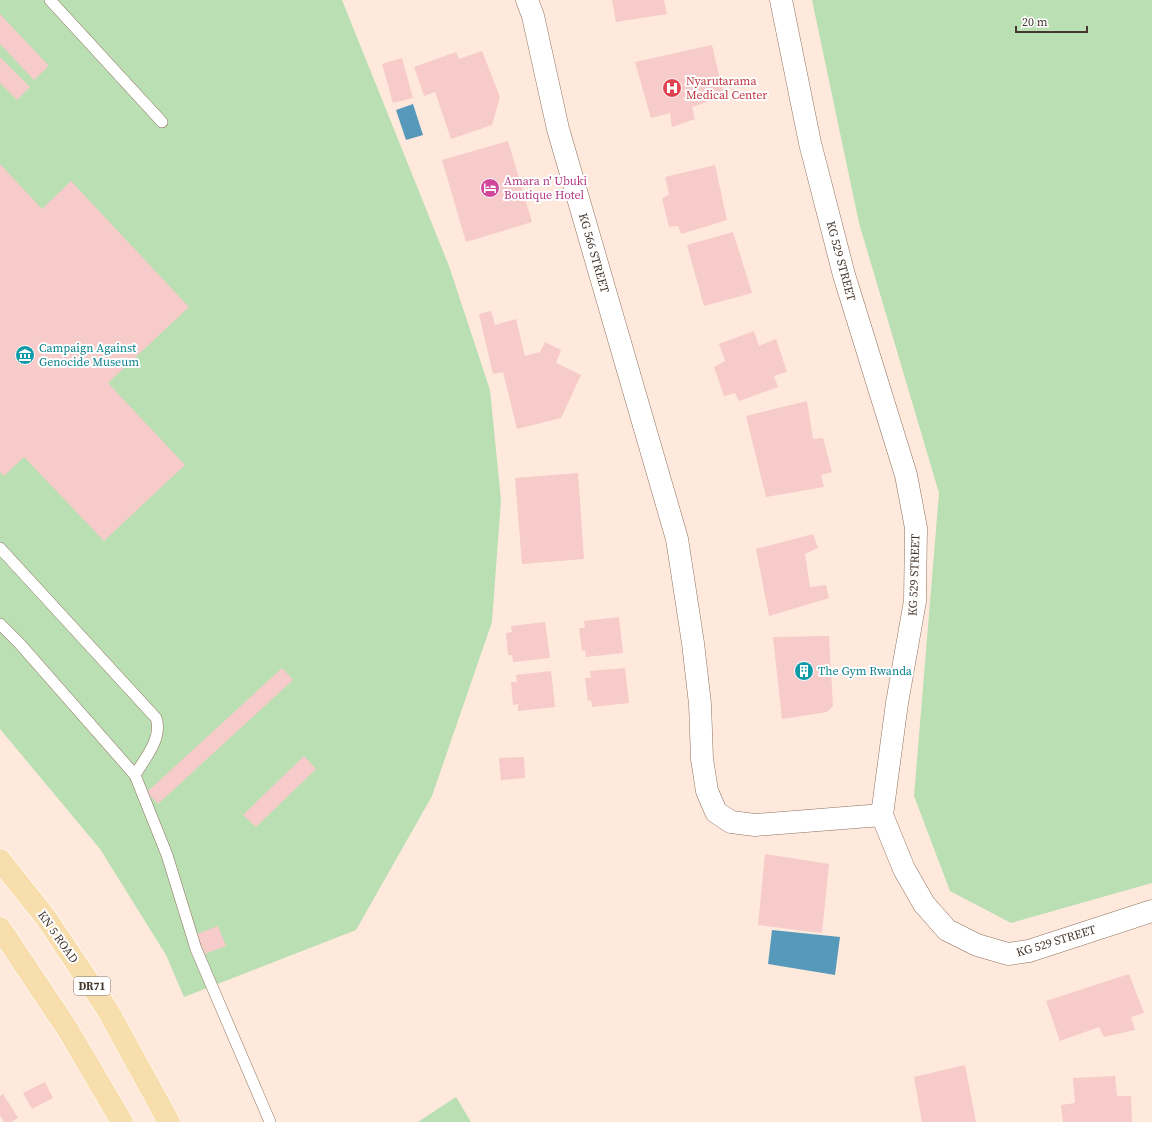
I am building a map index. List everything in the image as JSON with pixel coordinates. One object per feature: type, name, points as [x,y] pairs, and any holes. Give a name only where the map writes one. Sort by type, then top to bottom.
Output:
[{"type":"main road","name":"KN 5 ROAD","points":[[0,860],[46,918],[106,1009],[169,1122]]},
{"type":"main road","points":[[0,928],[68,1030],[122,1122]]},
{"type":"street","name":"KG 566 STREET","points":[[527,0],[533,16],[558,129],[677,539],[693,643],[700,704],[702,759],[706,791],[716,812],[731,822],[755,825],[882,814]]},
{"type":"street","name":"KG 529 STREET","points":[[780,0],[810,143],[844,275],[906,475],[916,528],[915,601],[895,717],[882,814],[904,869],[924,904],[948,930],[977,945],[1008,954],[1029,951],[1152,912]]},
{"type":"lane","points":[[50,0],[162,122]]},
{"type":"lane","points":[[0,548],[156,718],[158,725],[155,742],[136,775]]},
{"type":"lane","points":[[0,624],[20,644],[136,775],[167,855],[196,949],[270,1122]]},
{"type":"green space","points":[[0,0],[342,0],[449,266],[490,390],[501,500],[492,622],[432,796],[356,930],[184,997],[166,955],[100,849],[0,729]]},
{"type":"green space","points":[[812,0],[1152,0],[1152,883],[1011,923],[950,891],[914,796],[939,493],[859,223]]},
{"type":"green space","points":[[456,1097],[471,1122],[418,1122]]},
{"type":"water","points":[[413,104],[423,135],[406,140],[396,110]]},
{"type":"water","points":[[772,930],[840,937],[835,975],[768,964]]},
{"type":"building","points":[[612,0],[664,0],[667,14],[616,22]]},
{"type":"building","points":[[0,14],[49,66],[34,80],[0,44]]},
{"type":"building","points":[[712,45],[724,96],[692,107],[695,119],[672,127],[670,113],[651,118],[635,62]]},
{"type":"building","points":[[482,51],[500,97],[492,125],[451,139],[435,92],[424,96],[414,67],[456,52],[459,59]]},
{"type":"building","points":[[0,57],[30,87],[17,100],[0,83]]},
{"type":"building","points":[[402,58],[413,98],[393,103],[382,64]]},
{"type":"building","points":[[508,141],[532,222],[466,242],[442,160]]},
{"type":"building","points":[[0,164],[42,209],[71,181],[189,307],[108,383],[185,465],[104,541],[24,457],[4,476],[0,472]]},
{"type":"building","points":[[715,165],[727,220],[681,234],[678,226],[669,227],[662,199],[669,194],[665,177]]},
{"type":"building","points":[[733,232],[752,293],[704,306],[687,245]]},
{"type":"building","points":[[491,311],[495,325],[516,319],[525,356],[540,352],[545,342],[561,350],[556,363],[581,375],[561,418],[517,429],[503,372],[493,374],[479,314]]},
{"type":"building","points":[[754,331],[759,346],[776,339],[787,372],[774,376],[778,387],[739,401],[735,393],[724,396],[714,367],[725,361],[719,344]]},
{"type":"building","points":[[807,401],[813,439],[823,438],[832,472],[821,475],[824,487],[766,497],[746,416]]},
{"type":"building","points":[[578,473],[584,559],[522,564],[515,478]]},
{"type":"building","points":[[813,534],[818,548],[805,554],[810,587],[826,585],[829,598],[769,616],[756,549]]},
{"type":"building","points":[[619,617],[623,653],[586,657],[585,650],[582,651],[579,628],[585,628],[584,621]]},
{"type":"building","points":[[545,622],[550,658],[513,662],[512,655],[508,655],[506,633],[512,632],[511,626]]},
{"type":"building","name":"The Gym Rwanda","points":[[829,636],[833,706],[827,712],[782,719],[773,637]]},
{"type":"building","points":[[282,668],[293,680],[158,804],[147,792]]},
{"type":"building","points":[[625,668],[629,703],[592,707],[591,700],[588,701],[585,678],[591,678],[590,671]]},
{"type":"building","points":[[551,671],[555,707],[518,711],[518,704],[513,705],[511,682],[517,682],[516,675]]},
{"type":"building","points":[[304,756],[316,769],[256,827],[243,815]]},
{"type":"building","points":[[524,757],[525,778],[501,780],[499,758]]},
{"type":"building","points":[[765,854],[829,864],[822,933],[758,925]]},
{"type":"building","points":[[218,926],[226,946],[205,954],[197,934]]},
{"type":"building","points":[[1129,974],[1144,1013],[1131,1017],[1135,1030],[1104,1037],[1099,1027],[1060,1041],[1046,1001]]},
{"type":"building","points":[[965,1065],[976,1122],[922,1122],[914,1077]]},
{"type":"building","points":[[1115,1076],[1117,1096],[1131,1096],[1132,1122],[1063,1122],[1061,1105],[1075,1103],[1073,1078]]},
{"type":"building","points":[[45,1082],[53,1098],[32,1109],[23,1093]]},
{"type":"building","points":[[3,1094],[18,1118],[11,1122],[4,1122],[0,1115],[0,1096]]},
{"type":"place","name":"Nyarutarama Medical Center","points":[[672,88]]},
{"type":"place","name":"Amara n' Ubuki Boutique Hotel","points":[[490,188]]},
{"type":"place","name":"Campaign Against Genocide Museum","points":[[25,355]]},
{"type":"place","name":"The Gym Rwanda","points":[[804,671]]}]
